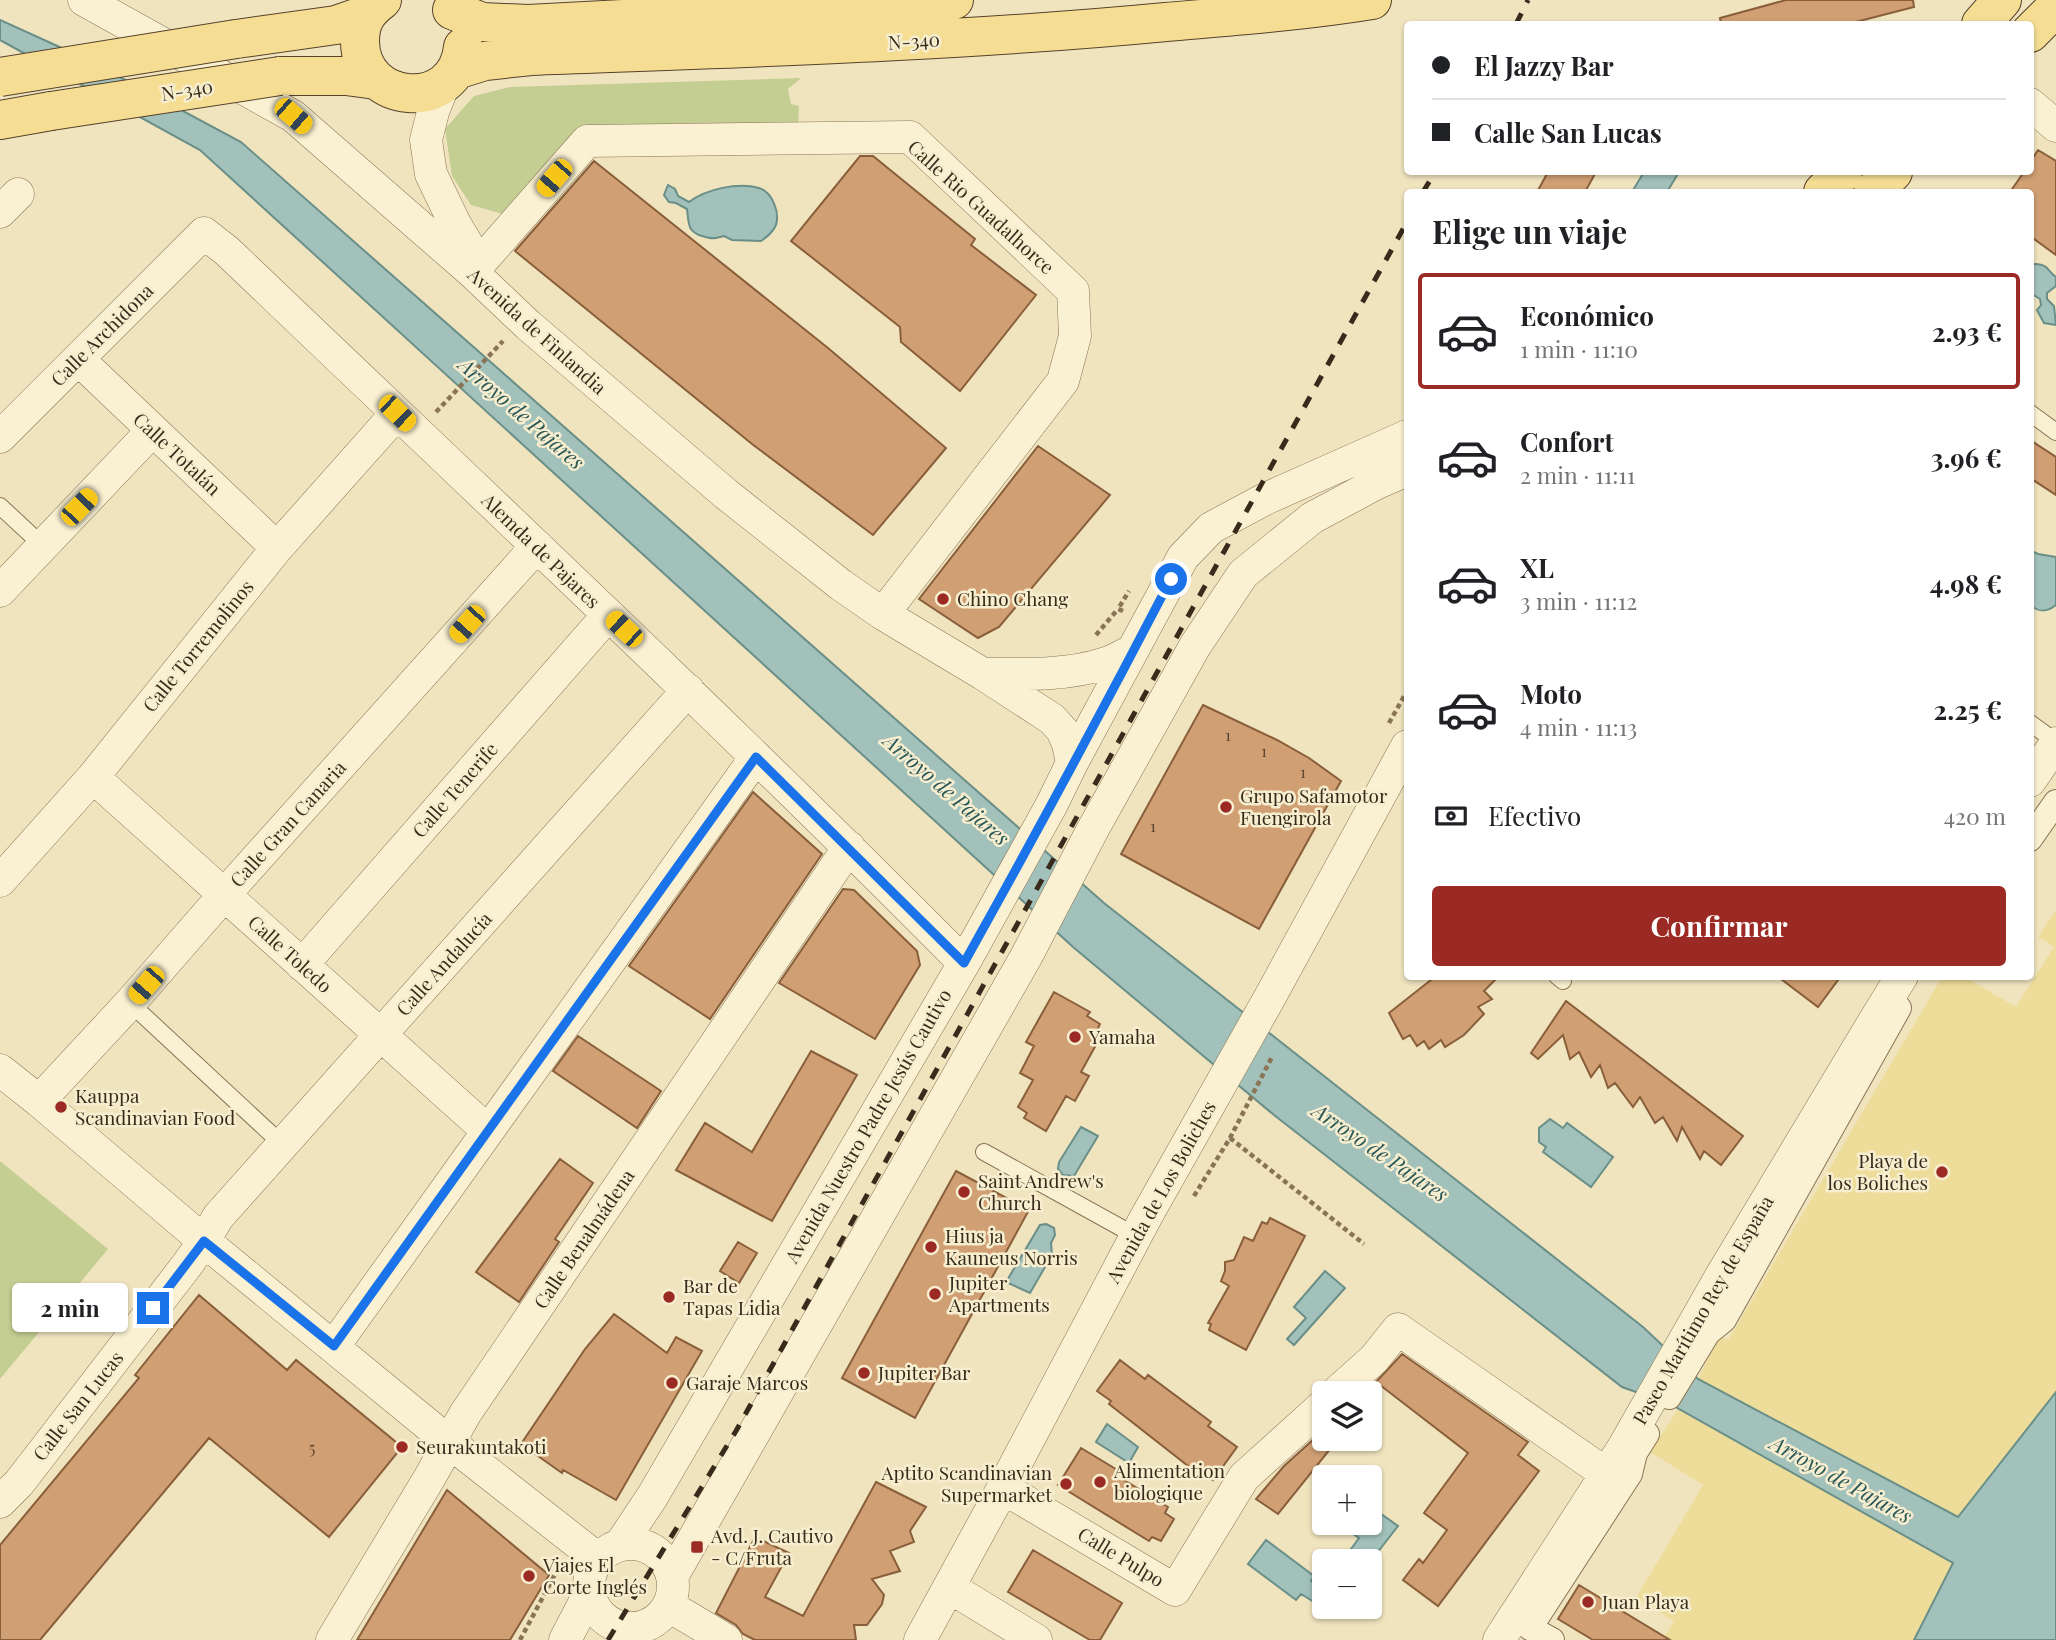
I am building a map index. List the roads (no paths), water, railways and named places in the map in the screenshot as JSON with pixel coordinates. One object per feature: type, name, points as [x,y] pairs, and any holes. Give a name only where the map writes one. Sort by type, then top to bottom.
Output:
[{"type":"main road","name":"N-340","points":[[446,5],[482,22],[528,24],[954,0]]},
{"type":"main road","name":"N-340","points":[[0,120],[280,76],[346,76],[376,80],[395,92],[418,94],[485,61],[871,43],[1090,29],[1327,7],[1372,0]]},
{"type":"main road","points":[[1984,21],[2001,0]]},
{"type":"main road","points":[[0,77],[336,26],[369,5]]},
{"type":"main road","points":[[369,5],[361,28],[360,44],[363,60],[376,80]]},
{"type":"main road","name":"N-340","points":[[446,5],[463,32],[463,50],[449,78]]},
{"type":"main road","points":[[2034,29],[2056,7]]},
{"type":"main road","points":[[1826,189],[1840,175]]},
{"type":"main road","points":[[1875,189],[1890,175]]},
{"type":"street","name":"Avenida de Finlandia","points":[[84,0],[293,116],[472,272],[528,325],[726,494],[841,585],[883,614],[1052,719],[1065,737],[1072,763]]},
{"type":"street","points":[[449,78],[433,111],[426,140],[431,174],[467,244],[472,272]]},
{"type":"street","points":[[2034,107],[2056,126]]},
{"type":"street","name":"Calle Rio Guadalhorce","points":[[472,272],[587,141],[911,137],[1073,291],[1075,336],[1063,382],[883,614]]},
{"type":"street","name":"Calle Archidona","points":[[0,437],[204,233]]},
{"type":"street","name":"Alemda de Pajares","points":[[204,233],[227,251],[688,690],[964,963]]},
{"type":"street","name":"Calle Totalán","points":[[78,359],[277,548]]},
{"type":"street","name":"Calle Torremolinos","points":[[0,881],[93,777],[277,548],[397,413]]},
{"type":"street","points":[[0,591],[152,431]]},
{"type":"street","name":"Avenida Nuestro Padre Jesús Cautivo","points":[[609,1552],[652,1497],[964,963],[1183,558],[1211,528],[1265,499],[1404,437]]},
{"type":"street","points":[[673,1575],[1026,957],[1093,829],[1195,646],[1243,574],[1312,518],[1404,471]]},
{"type":"street","name":"Calle Gran Canaria","points":[[39,1101],[130,1003],[537,546]]},
{"type":"street","name":"Calle Tenerife","points":[[302,965],[608,615]]},
{"type":"street","points":[[983,674],[1033,674],[1081,669],[1106,664],[1133,650]]},
{"type":"street","name":"Calle Andalucía","points":[[204,1241],[218,1217],[688,690]]},
{"type":"street","points":[[2034,775],[2056,742]]},
{"type":"street","name":"Avenida de Los Boliches","points":[[920,1640],[1136,1236],[1404,751]]},
{"type":"street","points":[[334,1346],[756,757]]},
{"type":"street","name":"Calle Toledo","points":[[93,777],[488,1131]]},
{"type":"street","points":[[2034,833],[2056,802]]},
{"type":"street","name":"Calle Benalmádena","points":[[332,1640],[465,1414],[849,847]]},
{"type":"street","name":"Paseo Marítimo Rey de España","points":[[1499,1640],[1621,1458],[1701,1329],[1727,1265],[1900,980]]},
{"type":"street","points":[[1701,1329],[1724,1320],[1915,980]]},
{"type":"street","points":[[0,1070],[449,1442],[573,1538],[609,1552]]},
{"type":"street","name":"Calle San Lucas","points":[[0,1502],[19,1483],[204,1241]]},
{"type":"street","points":[[1349,1381],[1374,1359],[1398,1329],[1621,1458],[1630,1474],[1530,1628],[1552,1640]]},
{"type":"street","name":"Calle Pulpo","points":[[1003,1488],[1175,1590],[1244,1477],[1312,1416]]},
{"type":"street","points":[[653,1623],[674,1585],[667,1563],[659,1552],[634,1543],[609,1552],[592,1570],[589,1582],[589,1594],[601,1616],[624,1628],[653,1623],[726,1640]]},
{"type":"street","points":[[949,1587],[1037,1640]]},
{"type":"street","points":[[565,1640],[589,1594]]},
{"type":"lane","points":[[2034,416],[2056,432]]},
{"type":"lane","points":[[0,506],[43,546]]},
{"type":"lane","points":[[2034,726],[2056,742]]},
{"type":"lane","points":[[130,1003],[283,1145]]},
{"type":"lane","points":[[984,1152],[1136,1236]]},
{"type":"water","name":"Arroyo de Pajares","points":[[0,20],[86,59],[241,142],[1104,903],[1643,1327],[1698,1379],[1958,1517],[2056,1392],[2056,1640],[1914,1640],[1953,1563],[1670,1404],[1622,1387],[1274,1115],[1073,947],[200,150],[0,40]]},
{"type":"water","points":[[1642,175],[1677,175],[1669,189],[1634,189]]},
{"type":"water","points":[[668,185],[675,189],[678,196],[689,202],[704,193],[722,188],[759,188],[768,194],[774,203],[776,225],[761,241],[702,236],[691,229],[687,209],[669,202],[664,195]]},
{"type":"water","points":[[2034,264],[2046,267],[2056,277],[2056,286],[2047,293],[2047,299],[2054,306],[2056,325],[2044,323],[2037,310],[2041,305],[2040,299],[2034,295]]},
{"type":"water","points":[[2034,552],[2056,557],[2056,605],[2046,610],[2034,607]]},
{"type":"water","points":[[1550,1119],[1563,1128],[1567,1123],[1613,1157],[1591,1187],[1543,1152],[1546,1147],[1539,1142],[1539,1128]]},
{"type":"water","points":[[1081,1127],[1098,1136],[1074,1176],[1063,1175],[1058,1169],[1059,1162]]},
{"type":"water","points":[[1046,1224],[1054,1228],[1052,1255],[1030,1293],[1006,1282],[1040,1225]]},
{"type":"water","points":[[1325,1271],[1345,1288],[1294,1345],[1287,1339],[1306,1318],[1294,1307]]},
{"type":"water","points":[[1107,1424],[1138,1447],[1129,1463],[1096,1442]]},
{"type":"water","points":[[1382,1515],[1398,1526],[1380,1549],[1351,1549],[1359,1538],[1355,1535],[1382,1535]]},
{"type":"water","points":[[1266,1540],[1312,1574],[1312,1601],[1301,1594],[1296,1600],[1248,1564]]},
{"type":"railway","points":[[1518,21],[1528,0]]},
{"type":"railway","points":[[1425,189],[1433,175]]},
{"type":"railway","points":[[608,1640],[736,1431],[1404,227]]},
{"type":"place","name":"Chino Chang","points":[[943,599]]},
{"type":"place","name":"Grupo Safamotor Fuengirola","points":[[1226,807]]},
{"type":"place","name":"Yamaha","points":[[1075,1037]]},
{"type":"place","name":"Kauppa Scandinavian Food","points":[[61,1107]]},
{"type":"place","name":"Playa de los Boliches","points":[[1942,1172]]},
{"type":"place","name":"Saint Andrew's Church","points":[[964,1192]]},
{"type":"place","name":"Hius ja Kauneus Norris","points":[[931,1247]]},
{"type":"place","name":"Jupiter Apartments","points":[[935,1294]]},
{"type":"place","name":"Bar de Tapas Lidia","points":[[669,1297]]},
{"type":"place","name":"Jupiter Bar","points":[[864,1373]]},
{"type":"place","name":"Garaje Marcos","points":[[672,1383]]},
{"type":"place","name":"Seurakuntakoti","points":[[402,1447]]},
{"type":"place","name":"Alimentation biologique","points":[[1100,1482]]},
{"type":"place","name":"Aptito Scandinavian Supermarket","points":[[1066,1484]]},
{"type":"place","name":"Avd. J. Cautivo - C/Fruta","points":[[697,1547]]},
{"type":"place","name":"Viajes El Corte Inglés","points":[[529,1576]]},
{"type":"place","name":"Juan Playa","points":[[1588,1602]]}]
